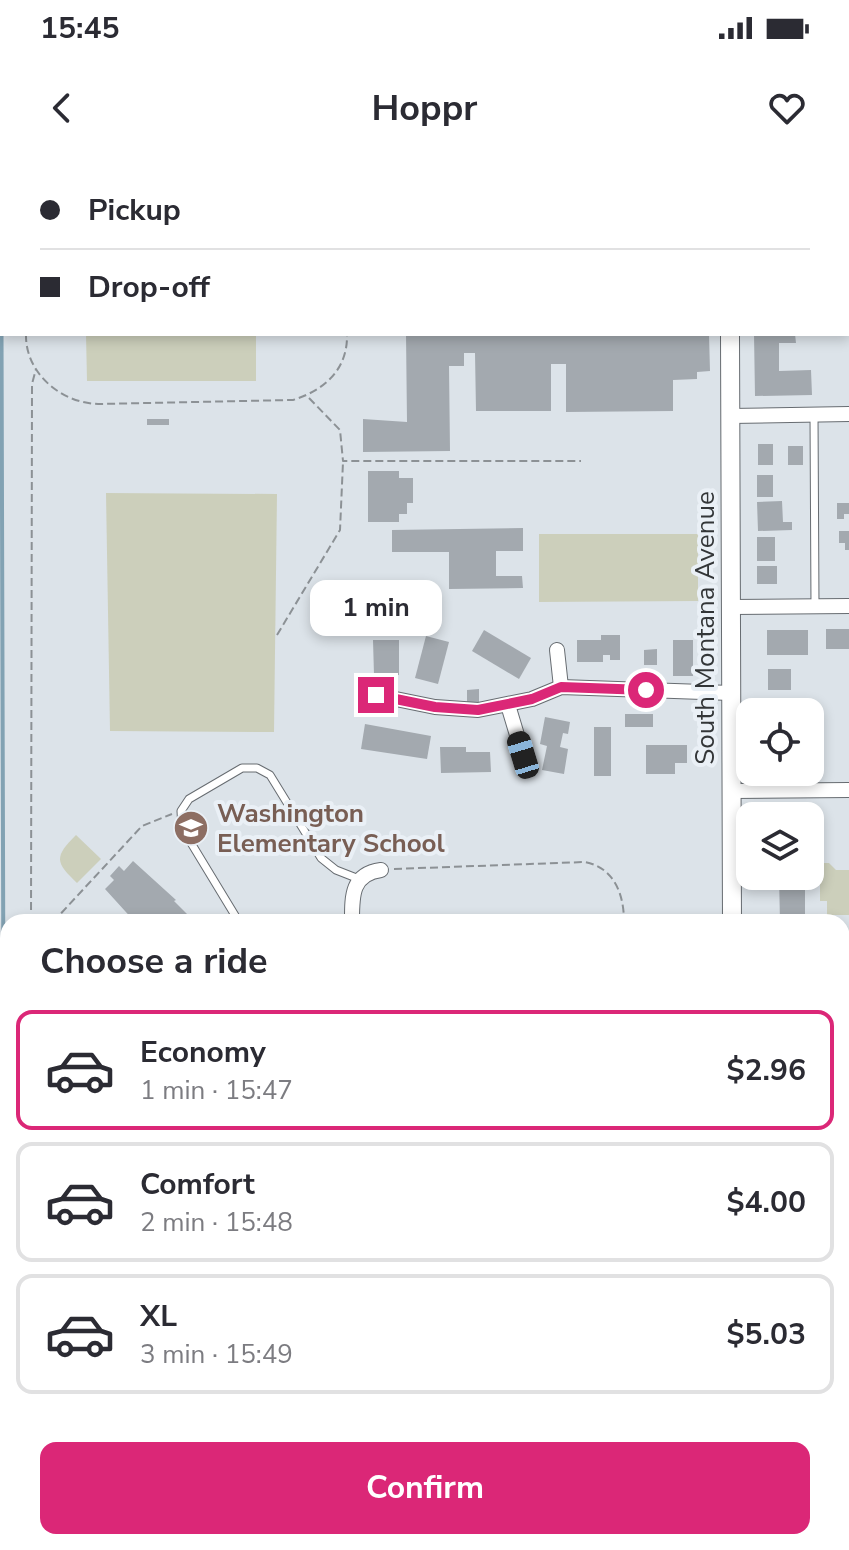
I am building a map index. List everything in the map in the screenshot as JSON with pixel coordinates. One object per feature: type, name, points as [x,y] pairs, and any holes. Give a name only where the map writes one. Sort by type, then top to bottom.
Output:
[{"type":"street","name":"South Montana Avenue","points":[[730,336],[732,914]]},
{"type":"street","points":[[730,416],[849,414]]},
{"type":"street","points":[[731,607],[849,606]]},
{"type":"street","points":[[557,650],[561,687]]},
{"type":"street","points":[[376,695],[435,707],[478,710],[508,705],[561,687],[731,693]]},
{"type":"street","points":[[508,705],[523,755]]},
{"type":"street","points":[[732,791],[849,790]]},
{"type":"street","points":[[352,914],[352,893],[359,879],[381,870]]},
{"type":"street","points":[[726,1550],[735,1550]]},
{"type":"lane","points":[[814,415],[815,606]]},
{"type":"lane","points":[[234,914],[182,828],[181,811],[189,799],[242,768],[257,768],[270,775],[321,858],[336,870],[359,879]]},
{"type":"path","points":[[26,336],[29,354],[36,369],[56,391],[81,404],[280,402],[307,396],[333,378],[341,366],[347,336]]},
{"type":"path","points":[[31,914],[32,384],[36,369]]},
{"type":"path","points":[[277,635],[340,530],[343,461],[340,430],[307,396]]},
{"type":"path","points":[[343,461],[581,461]]},
{"type":"path","points":[[60,914],[142,826],[181,811]]},
{"type":"path","points":[[381,870],[585,862],[596,864],[610,875],[624,902],[624,914]]},
{"type":"green space","points":[[86,336],[256,336],[256,381],[87,381]]},
{"type":"green space","points":[[106,493],[277,494],[274,732],[110,731]]},
{"type":"green space","points":[[539,534],[698,534],[698,601],[539,602]]},
{"type":"green space","points":[[76,835],[101,859],[77,883],[64,870],[60,859]]},
{"type":"green space","points":[[824,863],[829,863],[836,870],[849,870],[849,914],[827,914],[827,901],[820,901],[820,890],[824,890]]},
{"type":"building","points":[[406,336],[709,336],[710,371],[697,372],[697,379],[673,380],[673,411],[566,412],[566,364],[551,364],[551,411],[476,411],[475,353],[464,353],[464,366],[449,366],[450,451],[363,452],[363,419],[407,422]]},
{"type":"building","points":[[754,336],[795,336],[796,343],[779,343],[779,371],[811,370],[812,395],[755,396]]},
{"type":"building","points":[[147,419],[169,419],[169,425],[147,425]]},
{"type":"building","points":[[758,444],[773,444],[773,465],[758,465]]},
{"type":"building","points":[[788,446],[803,446],[803,465],[788,465]]},
{"type":"building","points":[[368,471],[399,471],[399,478],[413,478],[413,503],[407,503],[407,514],[399,514],[399,522],[368,522]]},
{"type":"building","points":[[757,475],[773,475],[773,497],[757,497]]},
{"type":"building","points":[[782,501],[783,522],[792,522],[792,530],[758,531],[757,502]]},
{"type":"building","points":[[837,503],[849,503],[849,514],[844,514],[844,519],[837,519]]},
{"type":"building","points":[[523,528],[523,551],[496,551],[496,576],[522,576],[523,588],[449,589],[449,552],[392,552],[392,530]]},
{"type":"building","points":[[839,531],[849,531],[849,550],[845,550],[845,543],[839,543]]},
{"type":"building","points":[[757,537],[775,537],[775,561],[757,561]]},
{"type":"building","points":[[757,566],[777,566],[777,584],[757,584]]},
{"type":"building","points":[[826,629],[849,629],[849,649],[826,649]]},
{"type":"building","points":[[484,630],[531,658],[519,679],[472,651]]},
{"type":"building","points":[[767,630],[808,630],[808,655],[767,655]]},
{"type":"building","points":[[601,635],[620,635],[620,660],[610,660],[610,655],[603,655],[603,662],[577,662],[577,640],[601,640]]},
{"type":"building","points":[[426,636],[449,642],[438,684],[415,678]]},
{"type":"building","points":[[373,640],[399,640],[399,675],[374,675]]},
{"type":"building","points":[[673,640],[693,640],[693,676],[673,676]]},
{"type":"building","points":[[657,649],[657,665],[644,665],[644,650]]},
{"type":"building","points":[[768,669],[791,669],[791,690],[768,690]]},
{"type":"building","points":[[479,689],[479,704],[467,705],[467,690]]},
{"type":"building","points":[[625,714],[653,714],[653,727],[625,727]]},
{"type":"building","points":[[545,717],[570,722],[568,734],[563,733],[560,747],[568,749],[564,774],[542,770],[547,746],[540,744]]},
{"type":"building","points":[[365,724],[431,736],[427,759],[361,749]]},
{"type":"building","points":[[594,727],[611,727],[611,776],[594,776]]},
{"type":"building","points":[[646,745],[687,745],[687,763],[675,763],[675,774],[646,774]]},
{"type":"building","points":[[440,747],[466,747],[466,752],[490,752],[491,772],[441,773]]},
{"type":"building","name":"Washington Elementary School","points":[[133,861],[187,914],[128,914],[105,889],[114,880],[110,876],[119,866],[124,871]]},
{"type":"building","points":[[779,890],[805,890],[805,914],[780,914]]},
{"type":"waterway","points":[[2,336],[3,914]]},
{"type":"place","name":"Washington Elementary School","points":[[191,828]]},
{"type":"route","points":[[376,695],[435,707],[478,710],[532,699],[561,687],[646,690]]}]
